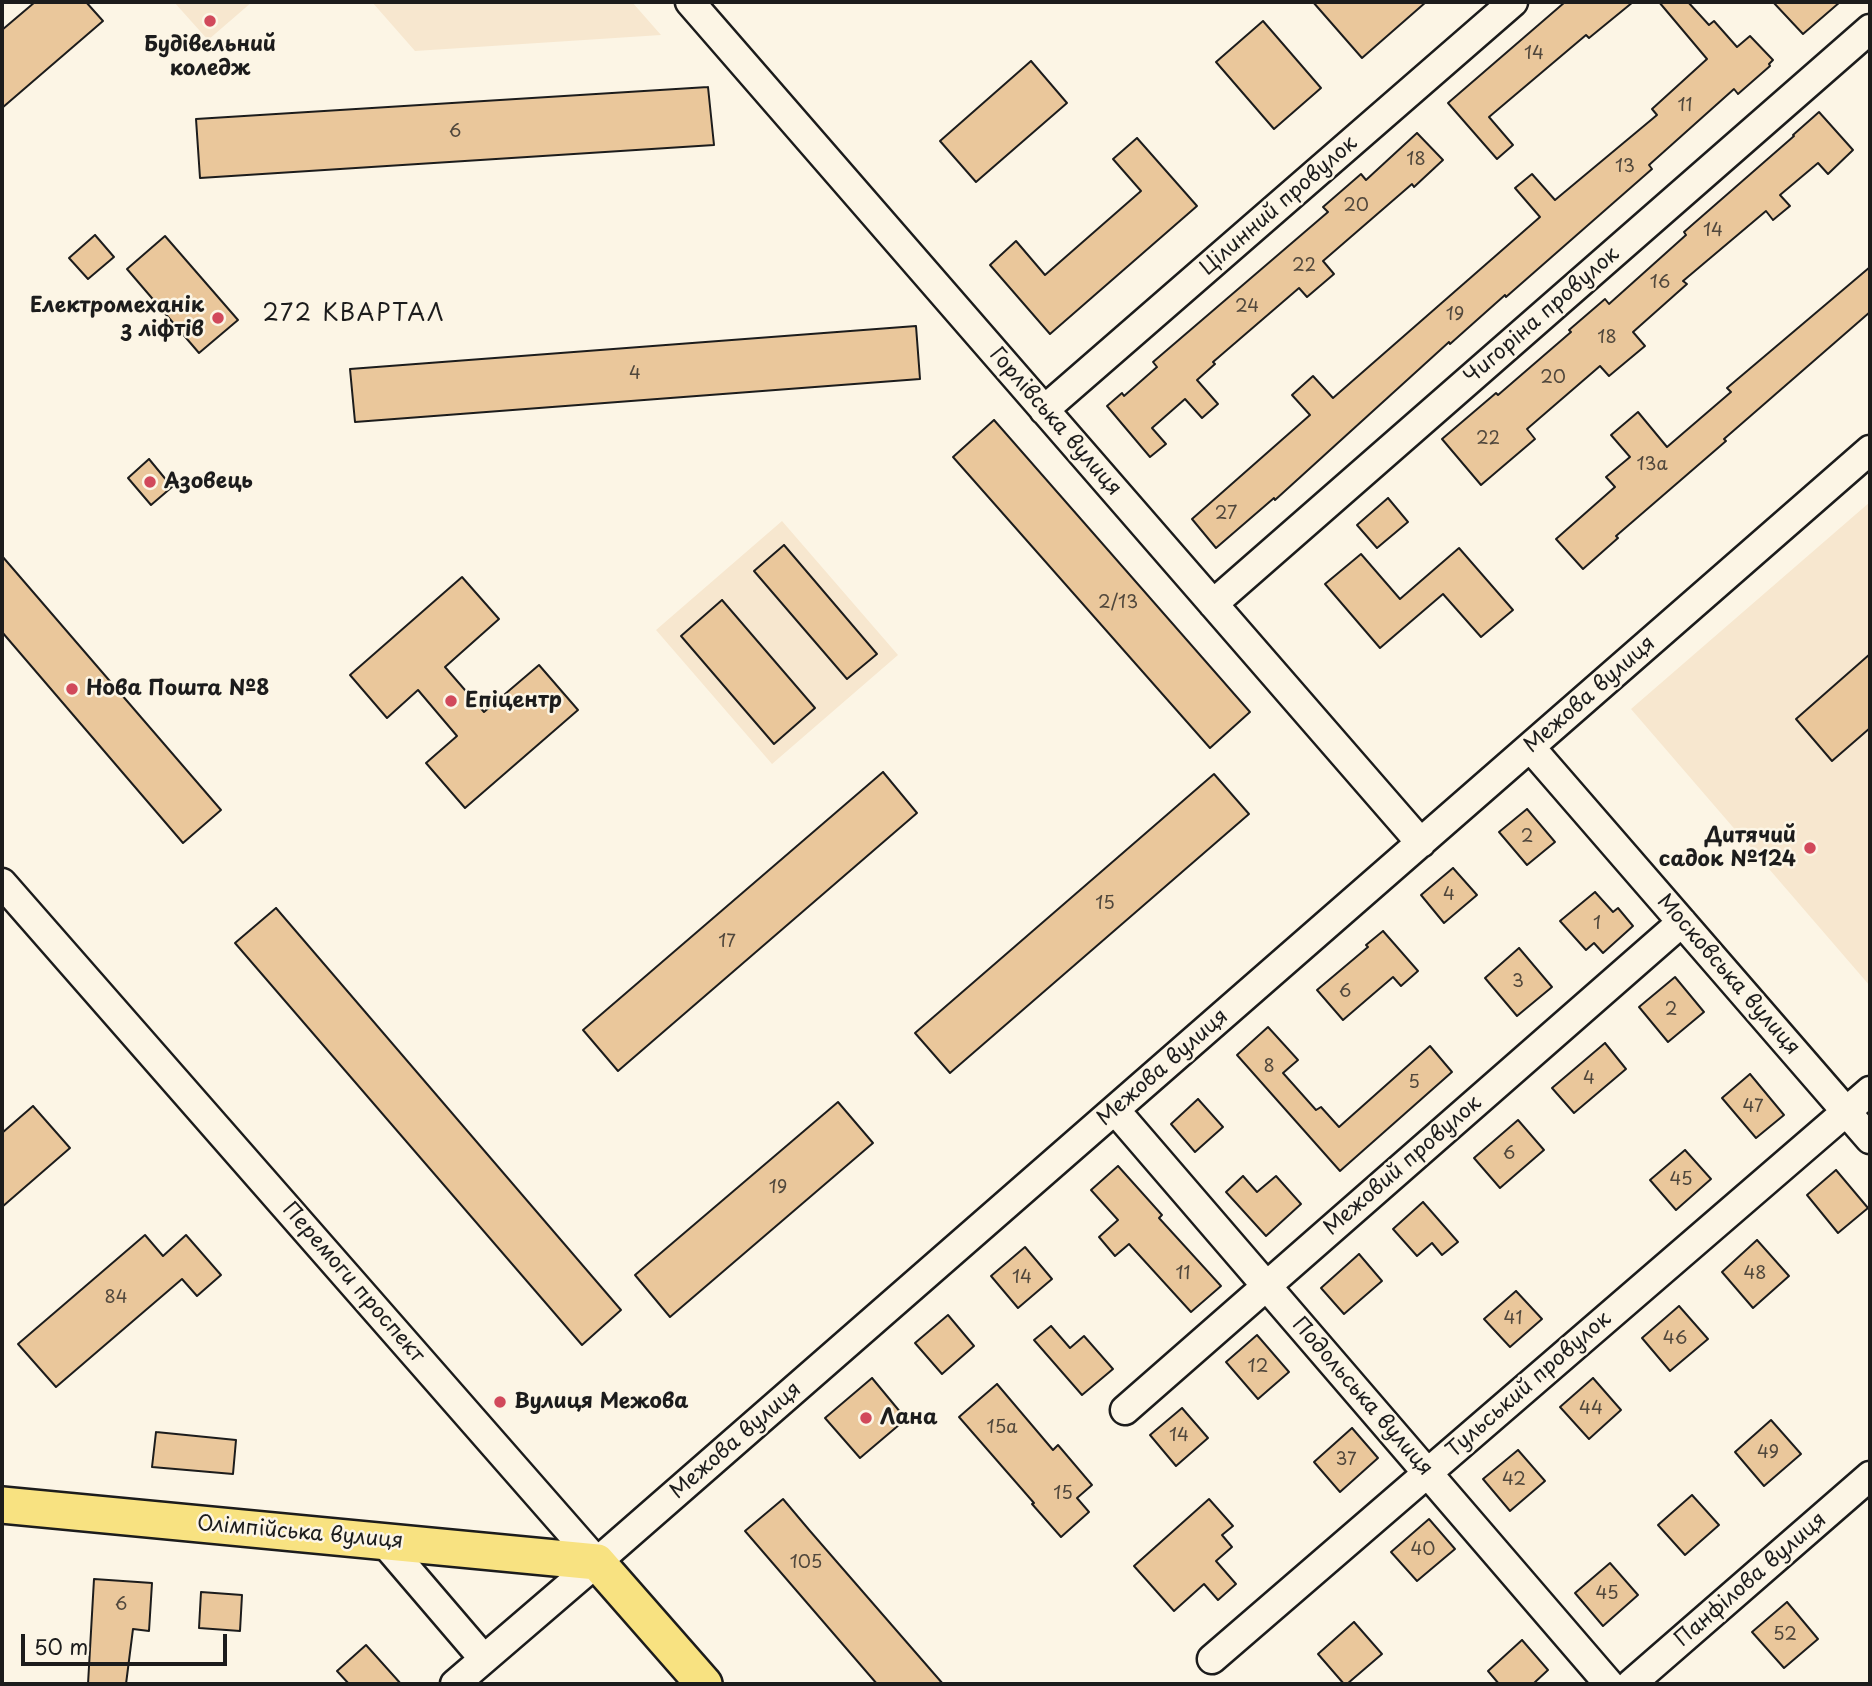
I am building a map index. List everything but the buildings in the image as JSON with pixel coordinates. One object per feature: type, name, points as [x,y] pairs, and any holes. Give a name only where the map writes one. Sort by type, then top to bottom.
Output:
[{"type":"main road","name":"Олімпійська вулиця","points":[[2,1505],[597,1562]]},
{"type":"main road","name":"Перемоги проспект","points":[[597,1562],[704,1684]]},
{"type":"street","name":"Горлівська вулиця","points":[[690,2],[1421,843]]},
{"type":"street","name":"Цілинний провулок","points":[[1044,410],[1513,2]]},
{"type":"street","name":"Чигоріна провулок","points":[[1213,604],[1870,29]]},
{"type":"street","name":"Межова вулиця","points":[[454,1684],[1870,450]]},
{"type":"street","name":"Московська вулиця","points":[[1530,747],[1870,1139]]},
{"type":"street","name":"Перемоги проспект","points":[[2,883],[597,1562]]},
{"type":"street","name":"Межовий провулок","points":[[1125,1410],[1682,922]]},
{"type":"street","name":"Тульський провулок","points":[[1212,1659],[1870,1091]]},
{"type":"street","name":"Подольська вулиця","points":[[1115,1110],[1609,1684]]},
{"type":"street","name":"Панфілова вулиця","points":[[1631,1684],[1870,1476]]},
{"type":"street","points":[[383,1541],[484,1659]]},
{"type":"shaded area","name":"Будівельний коледж","points":[[174,2],[252,2],[208,40]]},
{"type":"shaded area","points":[[372,2],[632,2],[661,35],[415,51]]},
{"type":"shaded area","name":"Дитячий садок №124","points":[[1870,502],[1870,986],[1631,709]]},
{"type":"shaded area","points":[[782,521],[898,655],[772,764],[656,630]]},
{"type":"place","name":"Будівельний коледж","points":[[210,21]]},
{"type":"place","name":"Електромеханік з ліфтів","points":[[218,318]]},
{"type":"place","name":"Азовець","points":[[150,482]]},
{"type":"place","name":"Нова Пошта №8","points":[[72,689]]},
{"type":"place","name":"Епіцентр","points":[[451,701]]},
{"type":"place","name":"Дитячий садок №124","points":[[1810,848]]},
{"type":"place","name":"Вулиця Межова","points":[[500,1402]]},
{"type":"place","name":"Лана","points":[[866,1418]]},
{"type":"district","name":"272 КВАРТАЛ","points":[[354,315]]}]
